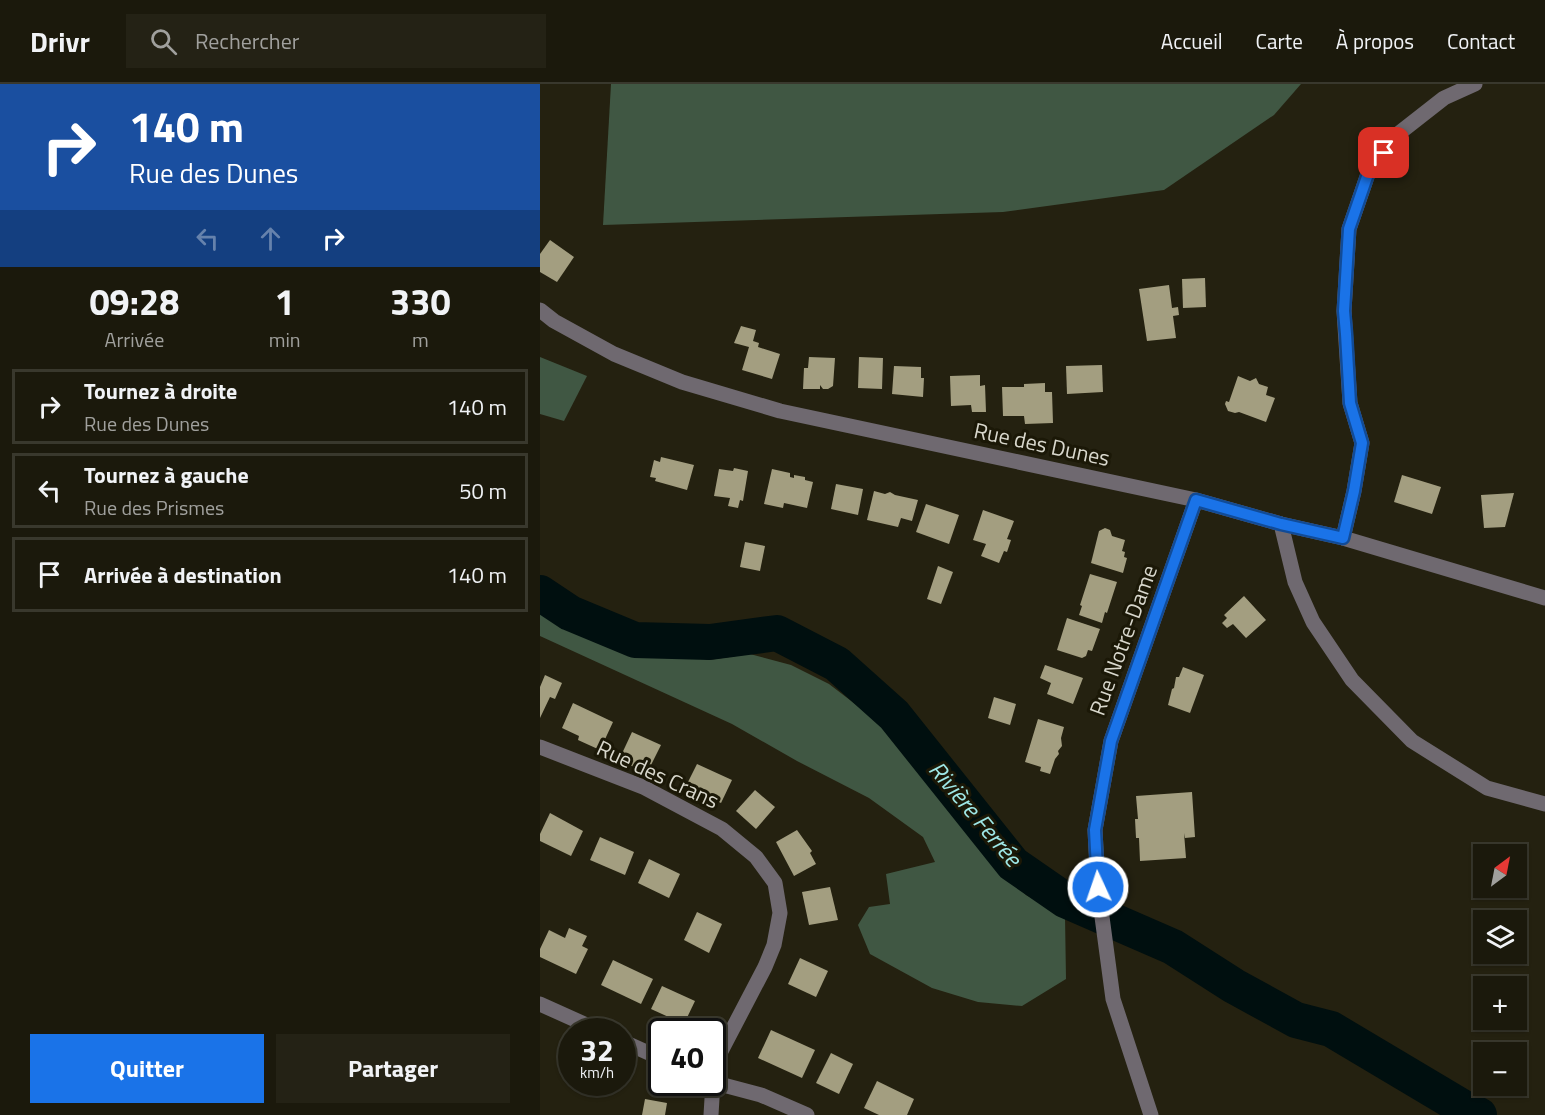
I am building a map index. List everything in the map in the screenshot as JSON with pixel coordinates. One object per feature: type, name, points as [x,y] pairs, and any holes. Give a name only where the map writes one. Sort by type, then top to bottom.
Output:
[{"type":"street","points":[[1343,538],[1362,443],[1350,403],[1344,311],[1349,229],[1369,171],[1398,134],[1444,98],[1475,84]]},
{"type":"street","name":"Rue des Dunes","points":[[540,310],[555,321],[615,354],[682,382],[780,411],[1196,500],[1281,524],[1343,538],[1545,598]]},
{"type":"street","name":"Rue Notre-Dame","points":[[1151,1115],[1113,999],[1098,887],[1095,830],[1111,741],[1196,500]]},
{"type":"street","points":[[1281,524],[1295,582],[1313,622],[1352,680],[1412,741],[1487,788],[1545,804]]},
{"type":"street","name":"Rue des Crans","points":[[540,747],[643,787],[722,829],[756,857],[775,884],[780,913],[774,945],[726,1042]]},
{"type":"street","points":[[540,1004],[571,1018]]},
{"type":"street","points":[[726,1086],[761,1095],[807,1115]]},
{"type":"street","name":"Rue des Crans","points":[[711,1115],[712,1096]]},
{"type":"green space","points":[[611,84],[1301,84],[1274,115],[1164,190],[1003,212],[603,225]]},
{"type":"green space","points":[[540,357],[587,376],[564,421],[540,414]]},
{"type":"green space","points":[[540,605],[608,640],[709,660],[750,654],[791,665],[829,684],[876,720],[945,794],[994,861],[1026,895],[1065,916],[1066,979],[1022,1006],[978,1002],[932,988],[870,954],[858,925],[869,907],[890,904],[886,874],[935,862],[923,837],[869,798],[732,724],[540,636]]},
{"type":"building","points":[[550,240],[574,257],[557,282],[540,272],[540,254]]},
{"type":"building","points":[[1205,278],[1206,307],[1183,308],[1182,279]]},
{"type":"building","points":[[1169,285],[1172,308],[1178,307],[1179,315],[1173,316],[1176,338],[1147,341],[1139,289]]},
{"type":"building","points":[[741,326],[756,330],[753,341],[759,343],[758,347],[780,354],[772,379],[742,370],[749,347],[734,343]]},
{"type":"building","points":[[809,357],[835,358],[833,386],[828,389],[823,389],[820,385],[820,389],[803,389],[804,368],[808,368]]},
{"type":"building","points":[[859,357],[883,358],[882,389],[858,388]]},
{"type":"building","points":[[1102,365],[1103,392],[1067,394],[1066,366]]},
{"type":"building","points":[[894,366],[921,367],[921,378],[924,378],[923,397],[892,394]]},
{"type":"building","points":[[980,375],[980,386],[985,385],[986,412],[972,412],[971,405],[951,406],[950,376]]},
{"type":"building","points":[[1238,376],[1250,381],[1256,378],[1259,384],[1268,387],[1266,395],[1275,398],[1266,422],[1239,412],[1228,411],[1225,404],[1226,401],[1229,402]]},
{"type":"building","points":[[1045,383],[1045,392],[1052,392],[1053,423],[1025,424],[1024,416],[1003,416],[1002,387],[1024,387],[1024,384]]},
{"type":"building","points":[[661,457],[694,465],[687,490],[655,481],[656,478],[650,477],[654,460],[660,462]]},
{"type":"building","points":[[734,468],[748,471],[743,501],[740,500],[738,508],[728,506],[730,498],[714,496],[719,469],[733,471]]},
{"type":"building","points":[[772,469],[790,473],[790,477],[794,478],[794,475],[805,477],[805,480],[813,482],[807,508],[784,503],[783,508],[764,504]]},
{"type":"building","points":[[1402,475],[1441,487],[1432,514],[1394,502]]},
{"type":"building","points":[[836,484],[863,489],[858,515],[831,509]]},
{"type":"building","points":[[874,491],[885,494],[890,492],[918,500],[912,521],[901,518],[898,527],[867,520]]},
{"type":"building","points":[[1514,493],[1505,527],[1484,528],[1481,495]]},
{"type":"building","points":[[926,504],[959,515],[949,544],[916,532]]},
{"type":"building","points":[[983,510],[1014,521],[1007,539],[1011,540],[1007,552],[1004,551],[999,563],[981,556],[986,544],[973,540]]},
{"type":"building","points":[[1105,528],[1110,530],[1112,536],[1125,540],[1122,551],[1125,552],[1124,557],[1127,558],[1123,573],[1091,563],[1099,531]]},
{"type":"building","points":[[745,542],[765,546],[760,571],[740,567]]},
{"type":"building","points":[[938,566],[953,572],[941,604],[927,599]]},
{"type":"building","points":[[1090,574],[1117,582],[1102,623],[1079,615]]},
{"type":"building","points":[[1244,596],[1266,620],[1246,638],[1233,624],[1227,628],[1222,623],[1227,618],[1224,615]]},
{"type":"building","points":[[1067,618],[1100,629],[1092,651],[1088,650],[1086,656],[1082,658],[1057,650]]},
{"type":"building","points":[[1045,665],[1083,678],[1073,704],[1047,694],[1051,683],[1040,678]]},
{"type":"building","points":[[1183,667],[1204,675],[1190,713],[1168,705],[1176,677],[1179,677]]},
{"type":"building","points":[[545,675],[562,683],[555,699],[550,697],[540,718],[540,687]]},
{"type":"building","points":[[994,697],[1016,704],[1010,725],[988,718]]},
{"type":"building","points":[[573,703],[613,722],[600,750],[578,740],[579,736],[562,728]]},
{"type":"building","points":[[1038,719],[1064,727],[1061,738],[1062,746],[1050,774],[1040,771],[1041,767],[1025,762]]},
{"type":"building","points":[[632,732],[661,745],[647,773],[619,760]]},
{"type":"building","points":[[697,764],[732,780],[721,803],[686,786]]},
{"type":"building","points":[[755,790],[775,807],[756,829],[736,811]]},
{"type":"building","points":[[1192,792],[1195,837],[1185,838],[1184,833],[1186,858],[1140,861],[1139,838],[1136,838],[1135,819],[1138,819],[1136,796]]},
{"type":"building","points":[[550,813],[583,831],[571,856],[540,841],[540,834]]},
{"type":"building","points":[[797,830],[812,851],[810,853],[816,864],[794,876],[776,842]]},
{"type":"building","points":[[600,837],[634,852],[625,875],[590,860]]},
{"type":"building","points":[[649,859],[680,874],[669,898],[638,883]]},
{"type":"building","points":[[830,887],[838,920],[809,925],[802,892]]},
{"type":"building","points":[[697,912],[722,924],[709,953],[684,940]]},
{"type":"building","points":[[569,928],[587,936],[582,946],[588,949],[576,974],[540,957],[540,949],[549,930],[565,938]]},
{"type":"building","points":[[800,958],[828,971],[816,997],[788,984]]},
{"type":"building","points":[[613,960],[653,979],[641,1004],[601,985]]},
{"type":"building","points":[[662,986],[695,1001],[687,1018],[671,1018],[651,1009]]},
{"type":"building","points":[[771,1030],[815,1050],[802,1078],[758,1058]]},
{"type":"building","points":[[831,1053],[853,1064],[839,1094],[816,1083]]},
{"type":"building","points":[[877,1081],[914,1099],[907,1115],[879,1115],[864,1108]]},
{"type":"building","points":[[645,1099],[667,1103],[665,1115],[642,1115]]},
{"type":"waterway","name":"Rivière Ferrée","points":[[540,593],[570,613],[635,640],[710,642],[777,633],[837,664],[894,715],[1013,864],[1065,900],[1173,947],[1234,986],[1296,1020],[1331,1029],[1479,1115]]},
{"type":"route","points":[[1098,887],[1095,830],[1111,741],[1196,500],[1281,524],[1343,538],[1362,443],[1350,403],[1344,311],[1349,229],[1369,171],[1384,153]]}]
